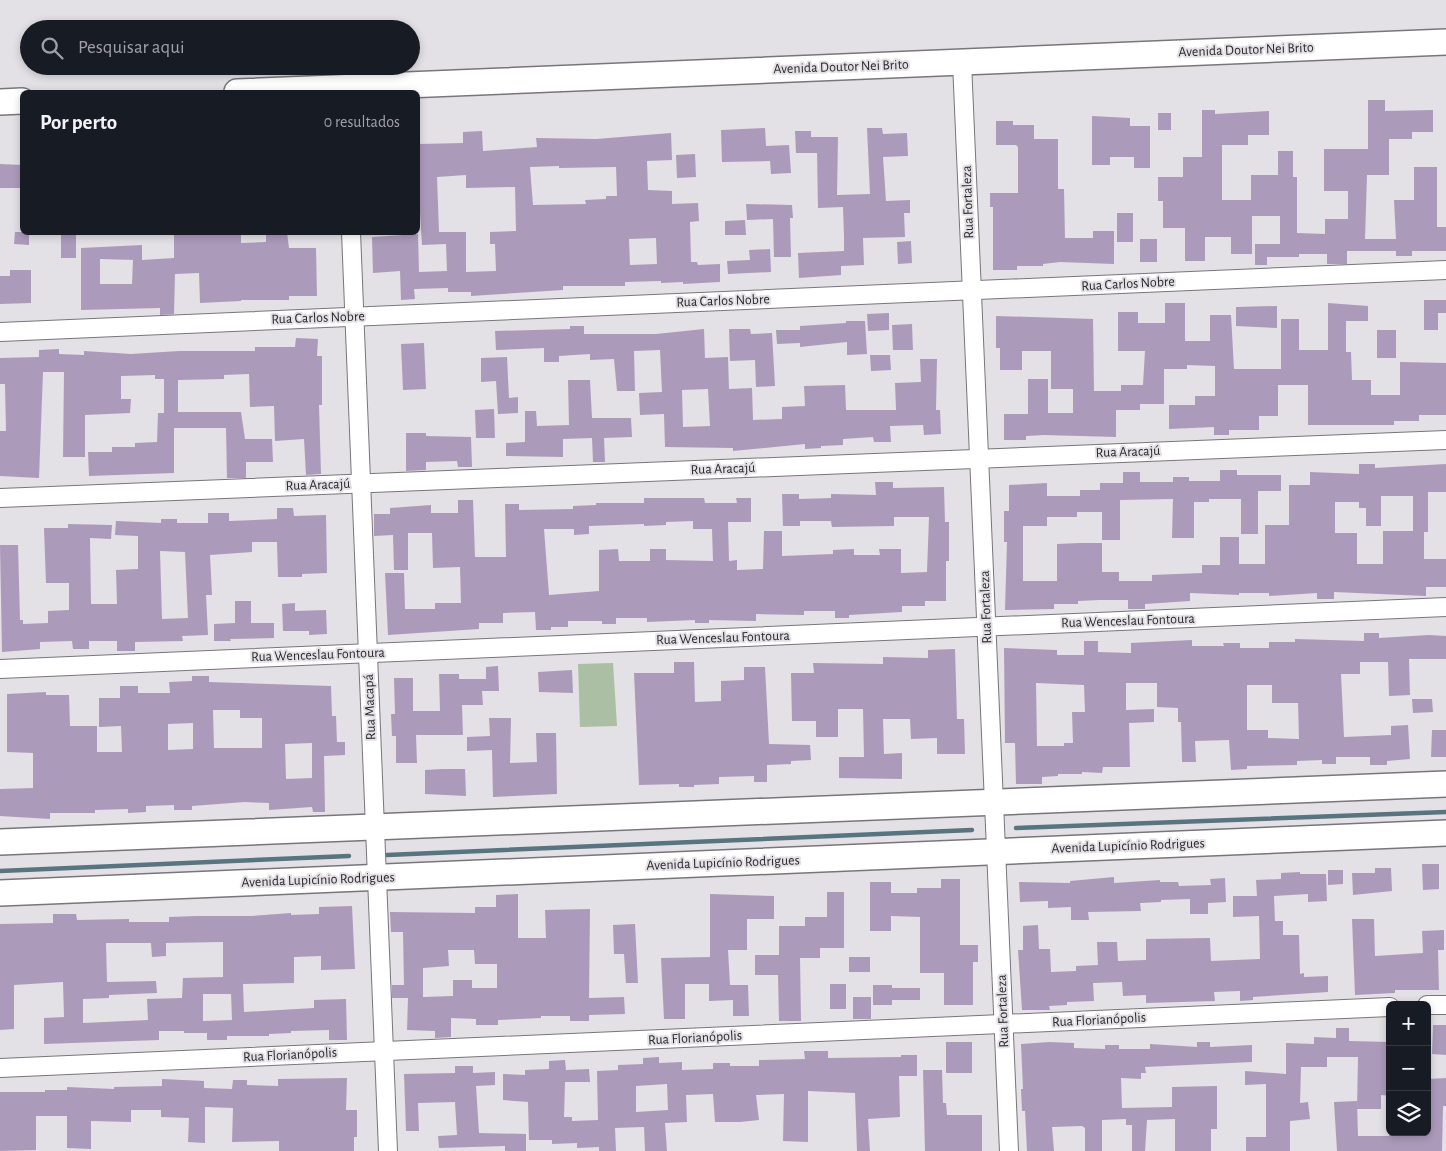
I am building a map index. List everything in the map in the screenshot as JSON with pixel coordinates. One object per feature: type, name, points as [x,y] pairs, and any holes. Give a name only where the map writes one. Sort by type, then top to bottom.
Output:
[{"type":"street","name":"Avenida Doutor Nei Brito","points":[[345,90],[1446,42]]},
{"type":"street","name":"Rua Fortaleza","points":[[962,62],[1009,1151]]},
{"type":"street","points":[[0,102],[20,101]]},
{"type":"street","name":"Rua Macapá","points":[[351,235],[388,1151]]},
{"type":"street","name":"Rua Carlos Nobre","points":[[0,332],[1446,270]]},
{"type":"street","name":"Rua Aracajú","points":[[0,498],[1446,440]]},
{"type":"street","name":"Rua Wenceslau Fontoura","points":[[0,669],[1446,607]]},
{"type":"street","points":[[0,842],[1446,784]]},
{"type":"street","name":"Avenida Lupicínio Rodrigues","points":[[0,893],[1446,833]]},
{"type":"street","points":[[1431,1005],[1446,1004]]},
{"type":"street","name":"Rua Florianópolis","points":[[0,1068],[1386,1007]]},
{"type":"green space","points":[[613,663],[617,726],[580,727],[578,664]]},
{"type":"building","points":[[1368,100],[1385,100],[1385,111],[1433,110],[1433,132],[1412,132],[1412,139],[1389,139],[1389,175],[1367,175],[1365,239],[1396,239],[1394,200],[1414,200],[1414,167],[1437,167],[1437,227],[1446,227],[1446,251],[1412,251],[1412,256],[1396,256],[1396,251],[1347,251],[1347,264],[1327,264],[1327,254],[1299,254],[1299,257],[1267,257],[1267,265],[1255,265],[1255,244],[1280,244],[1280,216],[1252,216],[1252,254],[1231,254],[1231,237],[1205,237],[1205,261],[1185,261],[1185,228],[1163,228],[1163,201],[1158,201],[1158,177],[1183,177],[1183,157],[1202,157],[1202,110],[1215,110],[1215,114],[1269,111],[1269,135],[1248,135],[1248,145],[1222,145],[1222,200],[1251,200],[1251,175],[1278,175],[1278,151],[1293,151],[1293,177],[1297,177],[1297,233],[1325,234],[1325,219],[1348,219],[1348,191],[1324,191],[1324,149],[1368,149]]},
{"type":"building","points":[[1158,113],[1171,113],[1171,130],[1158,130]]},
{"type":"building","points":[[1092,116],[1130,118],[1130,126],[1150,126],[1150,168],[1134,168],[1134,157],[1110,157],[1110,165],[1092,165]]},
{"type":"building","points":[[996,121],[1013,121],[1013,125],[1034,125],[1034,139],[1058,139],[1058,189],[1064,189],[1065,238],[1093,238],[1093,231],[1114,231],[1114,264],[1060,262],[1043,264],[1043,266],[1017,266],[1017,270],[993,270],[993,207],[990,207],[990,193],[1018,193],[1018,147],[1016,145],[996,145]]},
{"type":"building","points":[[765,128],[766,146],[789,145],[791,173],[771,174],[770,161],[722,162],[721,130]]},
{"type":"building","points":[[867,128],[882,128],[883,134],[907,133],[908,156],[883,157],[886,201],[910,200],[910,213],[904,213],[905,237],[863,238],[864,265],[841,266],[841,275],[799,278],[798,253],[844,251],[844,236],[843,207],[818,208],[817,153],[796,153],[795,131],[811,131],[811,137],[838,137],[837,195],[870,194]]},
{"type":"building","points":[[482,131],[483,151],[537,147],[536,138],[596,139],[671,133],[672,160],[647,161],[648,190],[672,191],[672,204],[698,203],[699,221],[690,222],[691,262],[697,262],[698,265],[720,264],[720,282],[683,284],[683,282],[661,283],[661,281],[625,282],[625,286],[563,286],[563,290],[471,296],[471,292],[448,292],[448,288],[414,289],[415,299],[401,300],[400,271],[373,273],[372,237],[418,235],[419,272],[447,271],[446,244],[422,245],[420,144],[463,143],[463,132]],"holes":[[[559,166],[559,168],[616,167],[617,196],[606,196],[606,199],[585,200],[586,204],[533,205],[530,167]],[[466,175],[466,188],[515,187],[516,231],[490,232],[490,244],[495,244],[496,271],[466,272],[466,232],[439,232],[437,177]],[[656,238],[657,264],[630,265],[629,239]]]},
{"type":"building","points":[[695,154],[696,177],[677,178],[676,155]]},
{"type":"building","points":[[0,164],[20,165],[20,188],[0,188]]},
{"type":"building","points":[[746,204],[792,205],[793,218],[790,218],[791,257],[774,257],[773,219],[747,220]]},
{"type":"building","points":[[1117,213],[1133,213],[1133,242],[1117,242]]},
{"type":"building","points":[[745,220],[746,235],[725,235],[725,221]]},
{"type":"building","points":[[15,232],[20,232],[20,235],[29,235],[29,245],[14,244]]},
{"type":"building","points":[[61,235],[76,235],[76,258],[61,258]]},
{"type":"building","points":[[174,235],[241,235],[241,243],[266,242],[266,235],[287,235],[289,248],[316,248],[317,296],[289,296],[289,300],[241,300],[200,303],[199,273],[175,274],[174,314],[160,315],[160,308],[81,310],[81,248],[142,245],[142,260],[174,258]],"holes":[[[100,259],[136,260],[133,260],[132,284],[100,284]]]},
{"type":"building","points":[[1140,239],[1157,239],[1157,262],[1140,262]]},
{"type":"building","points":[[911,241],[912,263],[898,264],[897,242]]},
{"type":"building","points":[[770,249],[771,272],[728,274],[727,261],[750,260],[749,250]]},
{"type":"building","points":[[10,270],[31,270],[31,303],[0,304],[0,276],[10,276]]},
{"type":"building","points":[[1424,300],[1446,300],[1446,313],[1438,313],[1438,330],[1424,330]]},
{"type":"building","points":[[1165,303],[1185,303],[1185,341],[1210,341],[1210,315],[1231,315],[1234,369],[1281,369],[1281,319],[1299,319],[1299,350],[1328,350],[1328,303],[1368,306],[1368,321],[1346,321],[1346,352],[1351,352],[1352,380],[1371,380],[1371,395],[1400,395],[1400,362],[1446,363],[1446,415],[1419,415],[1419,421],[1394,421],[1394,425],[1308,425],[1308,385],[1278,385],[1278,416],[1259,416],[1259,430],[1229,430],[1229,435],[1214,435],[1214,427],[1169,429],[1169,405],[1195,405],[1195,396],[1215,396],[1215,366],[1187,365],[1187,369],[1164,369],[1164,404],[1140,404],[1140,410],[1116,410],[1116,437],[1044,435],[1026,436],[1026,440],[1004,440],[1004,414],[1028,414],[1028,379],[1048,379],[1048,413],[1073,413],[1073,389],[1051,389],[1051,351],[1022,351],[1022,370],[1000,370],[1000,348],[996,348],[996,316],[1093,319],[1094,391],[1121,391],[1121,385],[1143,385],[1145,351],[1118,351],[1118,312],[1138,312],[1138,323],[1165,323]]},
{"type":"building","points":[[1277,306],[1277,328],[1236,326],[1236,307]]},
{"type":"building","points":[[889,313],[889,330],[868,331],[867,314]]},
{"type":"building","points":[[846,321],[865,321],[867,354],[847,355],[847,342],[800,347],[800,343],[777,344],[776,330],[800,330],[800,326],[846,323]]},
{"type":"building","points":[[912,324],[913,350],[893,350],[892,325]]},
{"type":"building","points":[[570,326],[584,326],[584,334],[656,334],[704,329],[705,358],[728,357],[729,389],[752,388],[753,420],[782,419],[782,407],[805,406],[804,386],[845,385],[846,410],[896,410],[895,383],[921,382],[920,359],[937,359],[936,410],[940,410],[941,434],[924,435],[923,425],[890,426],[891,442],[874,442],[873,437],[843,439],[843,445],[821,446],[821,448],[805,449],[805,444],[733,451],[733,448],[665,447],[664,414],[640,415],[639,393],[662,392],[660,350],[634,351],[635,391],[617,391],[614,359],[590,360],[590,354],[559,356],[559,362],[544,362],[544,348],[496,350],[495,331],[570,329]],"holes":[[[708,389],[710,426],[683,427],[682,390]]]},
{"type":"building","points":[[729,329],[750,329],[751,334],[772,333],[775,386],[756,387],[755,360],[730,361]]},
{"type":"building","points":[[1377,330],[1396,330],[1396,358],[1377,358]]},
{"type":"building","points":[[296,338],[318,339],[317,356],[322,356],[322,405],[319,405],[321,474],[306,475],[304,439],[275,441],[274,406],[250,407],[249,374],[224,375],[224,379],[178,380],[178,412],[241,412],[245,439],[272,439],[273,462],[246,462],[246,478],[227,478],[226,428],[174,428],[174,473],[89,476],[88,452],[112,452],[112,447],[135,447],[135,443],[157,442],[158,413],[164,413],[164,379],[155,379],[155,375],[121,376],[121,399],[131,399],[130,413],[85,415],[85,457],[63,457],[64,372],[43,372],[39,478],[0,476],[0,431],[6,431],[5,384],[0,384],[0,358],[39,357],[39,350],[59,349],[59,354],[84,355],[84,351],[131,354],[179,351],[255,351],[255,347],[295,347]]},
{"type":"building","points":[[424,343],[426,389],[403,390],[401,344]]},
{"type":"building","points":[[870,355],[890,355],[891,370],[871,371]]},
{"type":"building","points":[[507,357],[509,398],[518,397],[518,413],[498,414],[496,381],[481,382],[481,358]]},
{"type":"building","points":[[568,380],[590,380],[592,418],[631,418],[632,437],[604,438],[605,462],[593,462],[592,438],[563,439],[563,457],[506,456],[506,443],[525,442],[525,411],[536,411],[537,426],[569,425]]},
{"type":"building","points":[[494,409],[495,438],[476,438],[475,410]]},
{"type":"building","points":[[406,433],[426,433],[426,436],[471,437],[472,467],[458,467],[457,461],[426,462],[426,470],[406,471]]},
{"type":"building","points":[[1359,464],[1375,464],[1375,468],[1446,464],[1446,492],[1428,492],[1428,532],[1424,532],[1424,559],[1446,559],[1446,587],[1426,587],[1426,596],[1334,592],[1334,599],[1317,599],[1317,593],[1269,596],[1269,593],[1239,593],[1239,595],[1190,593],[1190,601],[1145,604],[1145,609],[1128,609],[1128,600],[1099,600],[1078,601],[1078,604],[1054,604],[1054,609],[1005,610],[1007,542],[1004,542],[1004,511],[1009,511],[1009,485],[1047,483],[1047,496],[1080,496],[1080,490],[1100,490],[1100,483],[1123,483],[1123,472],[1140,472],[1140,482],[1173,482],[1173,477],[1189,477],[1189,481],[1220,481],[1220,470],[1237,470],[1237,475],[1281,475],[1281,491],[1258,491],[1258,534],[1241,534],[1241,499],[1209,499],[1209,502],[1194,502],[1194,538],[1172,538],[1173,499],[1120,500],[1120,540],[1102,540],[1102,512],[1077,512],[1077,517],[1047,517],[1047,526],[1023,526],[1023,581],[1057,581],[1057,544],[1102,543],[1102,572],[1119,572],[1119,581],[1152,581],[1152,575],[1202,573],[1202,565],[1220,565],[1220,537],[1239,537],[1239,564],[1265,564],[1265,525],[1289,525],[1289,485],[1310,485],[1310,472],[1359,474]],"holes":[[[1381,496],[1413,496],[1413,531],[1383,531],[1383,564],[1357,564],[1357,533],[1335,533],[1335,502],[1359,502],[1359,508],[1366,508],[1366,526],[1381,526]]]},
{"type":"building","points":[[875,482],[893,482],[893,488],[944,487],[945,522],[949,522],[949,561],[946,561],[946,601],[925,601],[925,606],[902,606],[902,612],[849,615],[849,618],[835,618],[835,611],[804,611],[804,615],[756,614],[756,621],[709,620],[709,623],[695,623],[695,620],[647,622],[647,618],[616,618],[616,624],[602,624],[602,621],[568,621],[568,627],[551,627],[551,630],[536,630],[535,612],[503,613],[503,623],[479,623],[479,629],[388,635],[385,573],[404,573],[405,609],[435,609],[435,603],[461,603],[460,567],[433,568],[432,533],[408,533],[408,570],[394,570],[393,535],[374,536],[374,514],[390,514],[390,508],[431,505],[431,513],[458,513],[458,500],[473,500],[475,557],[506,557],[505,504],[519,504],[519,510],[573,509],[573,506],[596,505],[596,503],[644,503],[644,498],[704,498],[705,503],[737,503],[736,498],[751,498],[751,522],[728,522],[729,561],[737,560],[737,570],[763,569],[764,531],[782,531],[782,556],[833,554],[833,550],[854,549],[854,555],[880,555],[879,549],[901,549],[901,573],[927,572],[929,517],[894,517],[894,526],[832,527],[831,521],[800,521],[800,526],[783,526],[782,494],[799,494],[799,499],[831,498],[831,494],[876,495]],"holes":[[[693,521],[693,529],[712,529],[713,561],[666,560],[666,549],[650,549],[650,561],[619,561],[618,549],[599,550],[599,591],[549,595],[544,529],[574,529],[574,535],[589,534],[589,526],[666,525],[666,522]]]},
{"type":"building","points":[[277,508],[293,508],[294,516],[326,515],[327,573],[302,574],[302,577],[278,577],[277,542],[252,542],[252,552],[210,555],[212,595],[206,595],[208,635],[182,636],[183,641],[135,642],[135,651],[117,651],[117,641],[89,641],[89,649],[73,649],[72,641],[40,642],[40,649],[2,652],[0,545],[18,545],[20,620],[23,620],[23,624],[48,623],[48,611],[69,610],[69,583],[46,583],[44,528],[68,528],[68,524],[112,525],[111,539],[90,538],[91,604],[117,604],[116,570],[138,569],[138,536],[115,535],[116,521],[161,523],[161,519],[177,519],[177,523],[208,523],[208,513],[229,513],[229,521],[277,519]],"holes":[[[160,551],[185,552],[188,618],[162,619]]]},
{"type":"building","points":[[235,601],[251,601],[251,623],[274,623],[274,638],[214,641],[214,624],[235,623]]},
{"type":"building","points":[[295,603],[295,611],[326,610],[327,634],[309,635],[309,631],[283,631],[282,604]]},
{"type":"building","points":[[1364,633],[1379,633],[1379,638],[1429,635],[1446,636],[1446,659],[1409,659],[1410,695],[1389,696],[1388,662],[1360,662],[1360,674],[1341,674],[1344,737],[1391,735],[1391,726],[1408,725],[1410,759],[1387,761],[1387,765],[1370,765],[1370,757],[1336,757],[1336,764],[1322,764],[1322,760],[1297,761],[1297,765],[1247,766],[1247,769],[1231,770],[1229,740],[1195,741],[1196,762],[1182,762],[1181,722],[1178,722],[1178,708],[1157,707],[1157,683],[1126,683],[1126,710],[1154,709],[1154,722],[1129,723],[1130,767],[1103,767],[1102,773],[1058,774],[1058,776],[1042,777],[1042,784],[1016,784],[1015,743],[1005,743],[1004,648],[1057,650],[1057,655],[1084,655],[1084,641],[1098,641],[1098,652],[1131,653],[1131,643],[1192,640],[1192,646],[1224,646],[1223,643],[1240,643],[1240,648],[1269,648],[1269,642],[1295,642],[1295,639],[1364,641]],"holes":[[[1036,683],[1084,685],[1085,712],[1072,712],[1073,743],[1064,743],[1064,746],[1037,746]],[[1247,685],[1272,685],[1272,703],[1298,703],[1299,739],[1268,738],[1268,730],[1247,730]]]},
{"type":"building","points":[[955,649],[957,719],[964,719],[965,754],[937,754],[937,738],[911,739],[910,719],[883,719],[884,754],[902,753],[902,779],[839,778],[839,757],[864,757],[863,709],[838,709],[838,737],[816,737],[816,721],[792,721],[791,673],[814,673],[813,663],[883,664],[883,657],[928,658],[928,650]]},
{"type":"building","points":[[674,662],[694,662],[695,702],[721,701],[721,681],[744,680],[744,667],[765,667],[769,744],[810,745],[811,760],[791,761],[791,764],[767,765],[767,782],[754,782],[754,776],[719,777],[719,784],[694,785],[694,787],[679,787],[679,784],[639,785],[634,673],[674,673]]},
{"type":"building","points":[[498,666],[499,691],[482,691],[483,705],[462,705],[463,735],[416,735],[417,763],[396,763],[396,736],[392,736],[391,714],[395,714],[394,678],[413,678],[413,711],[440,711],[439,674],[459,674],[459,679],[486,679],[486,667]]},
{"type":"building","points":[[572,670],[573,693],[539,692],[538,672]]},
{"type":"building","points":[[192,676],[209,676],[209,682],[331,686],[332,716],[336,716],[337,742],[345,742],[345,755],[324,756],[325,812],[313,812],[312,807],[269,810],[269,803],[245,802],[192,806],[192,810],[174,810],[174,805],[146,806],[146,812],[128,813],[128,809],[95,810],[95,813],[50,813],[50,819],[0,816],[0,789],[33,788],[33,753],[7,752],[7,694],[46,692],[46,695],[69,695],[70,726],[97,726],[97,752],[122,752],[121,726],[99,727],[99,698],[120,698],[120,686],[138,686],[138,693],[170,693],[169,682],[192,681]],"holes":[[[213,710],[240,710],[240,718],[262,718],[262,748],[214,748]],[[193,723],[193,749],[168,750],[168,724]],[[312,743],[312,778],[286,779],[285,744]]]},
{"type":"building","points":[[1412,699],[1432,699],[1433,712],[1413,713]]},
{"type":"building","points":[[489,718],[511,718],[510,763],[537,762],[536,733],[556,733],[557,794],[493,797],[492,750],[467,751],[467,737],[490,736]]},
{"type":"building","points":[[1432,730],[1446,730],[1446,757],[1431,757]]},
{"type":"building","points":[[465,769],[466,796],[425,794],[425,770]]},
{"type":"building","points":[[1422,864],[1439,864],[1439,889],[1423,890]]},
{"type":"building","points":[[1375,868],[1391,868],[1392,891],[1353,895],[1352,873],[1375,873]]},
{"type":"building","points":[[1328,870],[1343,870],[1343,884],[1328,885]]},
{"type":"building","points":[[1300,872],[1300,874],[1326,874],[1327,901],[1308,902],[1308,894],[1274,896],[1275,921],[1283,921],[1283,935],[1299,935],[1300,974],[1304,973],[1304,977],[1328,976],[1328,992],[1253,997],[1253,1000],[1240,1001],[1240,991],[1214,992],[1215,1001],[1146,1003],[1146,995],[1123,996],[1122,982],[1093,983],[1094,1001],[1067,1002],[1067,1005],[1049,1006],[1050,1010],[1022,1010],[1018,950],[1023,950],[1023,926],[1038,925],[1039,949],[1050,949],[1051,972],[1076,971],[1076,966],[1098,965],[1097,942],[1117,942],[1118,961],[1146,960],[1146,939],[1210,938],[1211,961],[1260,959],[1259,916],[1233,917],[1233,896],[1257,896],[1256,880],[1281,879],[1281,873]]},
{"type":"building","points":[[1114,877],[1114,883],[1160,880],[1160,882],[1178,882],[1179,886],[1211,885],[1210,879],[1225,878],[1226,902],[1208,903],[1208,914],[1190,914],[1190,899],[1161,900],[1161,902],[1140,903],[1141,911],[1088,912],[1089,920],[1071,920],[1071,907],[1048,908],[1048,901],[1020,902],[1019,882],[1070,883],[1070,881]]},
{"type":"building","points":[[941,879],[960,879],[960,945],[978,945],[978,962],[973,962],[973,1005],[944,1005],[944,973],[920,973],[920,917],[891,916],[891,931],[870,931],[870,882],[891,882],[891,893],[917,893],[917,888],[941,888]]},
{"type":"building","points":[[827,892],[844,892],[844,948],[820,948],[820,958],[800,958],[801,1021],[779,1021],[778,975],[755,975],[755,955],[779,955],[779,926],[805,926],[805,917],[827,917]]},
{"type":"building","points":[[518,894],[518,938],[546,938],[545,910],[590,909],[589,998],[624,997],[625,1014],[589,1015],[589,1021],[570,1021],[570,1016],[541,1016],[541,1018],[498,1020],[498,1025],[476,1025],[476,1019],[451,1018],[451,1037],[435,1038],[435,1031],[407,1030],[408,998],[392,998],[392,985],[404,985],[403,932],[391,932],[390,912],[475,913],[475,907],[496,907],[496,895]],"holes":[[[448,950],[474,950],[475,964],[497,964],[497,988],[472,988],[472,980],[453,980],[453,996],[423,997],[423,968],[449,966]]]},
{"type":"building","points":[[710,894],[774,896],[774,919],[747,919],[747,950],[728,950],[730,985],[748,985],[749,1016],[733,1016],[733,1000],[709,1001],[709,984],[685,984],[685,1019],[664,1019],[661,958],[710,957]]},
{"type":"building","points":[[352,906],[355,969],[321,970],[321,956],[294,957],[294,983],[243,984],[244,1012],[314,1008],[314,1000],[346,999],[347,1040],[329,1040],[329,1030],[291,1031],[291,1033],[269,1034],[269,1036],[227,1036],[227,1040],[207,1040],[207,1033],[159,1031],[159,1040],[44,1044],[44,1018],[64,1017],[63,982],[14,985],[14,1029],[0,1030],[0,924],[53,923],[53,914],[76,914],[77,920],[129,919],[129,922],[169,922],[169,917],[251,916],[291,913],[291,915],[319,914],[319,907]],"holes":[[[223,942],[223,977],[183,978],[182,998],[147,999],[148,1020],[83,1023],[83,999],[109,998],[109,995],[157,993],[156,981],[107,982],[106,943],[151,943],[152,957],[166,956],[166,943]],[[203,994],[231,994],[232,1020],[203,1021]]]},
{"type":"building","points":[[1352,919],[1374,919],[1375,956],[1423,953],[1422,931],[1444,930],[1444,950],[1438,950],[1439,990],[1395,990],[1395,993],[1355,995]]},
{"type":"building","points":[[635,924],[638,983],[626,983],[624,954],[614,954],[613,925]]},
{"type":"building","points":[[849,957],[870,957],[870,972],[849,972]]},
{"type":"building","points":[[830,984],[846,984],[846,1009],[830,1009]]},
{"type":"building","points":[[873,985],[892,985],[892,988],[920,988],[920,1000],[892,1000],[892,1005],[873,1005]]},
{"type":"building","points":[[853,997],[871,997],[871,1019],[853,1019]]},
{"type":"building","points":[[1433,1025],[1446,1025],[1446,1055],[1432,1054]]},
{"type":"building","points":[[1336,1028],[1349,1028],[1349,1041],[1386,1042],[1386,1096],[1381,1095],[1381,1109],[1357,1109],[1358,1057],[1327,1057],[1327,1067],[1301,1067],[1300,1103],[1308,1102],[1310,1119],[1290,1121],[1290,1151],[1246,1151],[1246,1137],[1266,1137],[1266,1084],[1245,1085],[1245,1071],[1286,1074],[1286,1043],[1314,1044],[1314,1037],[1336,1038]]},
{"type":"building","points":[[946,1042],[972,1042],[972,1073],[946,1073]]},
{"type":"building","points":[[1197,1042],[1210,1042],[1210,1047],[1252,1045],[1252,1062],[1145,1067],[1146,1073],[1141,1073],[1141,1079],[1121,1078],[1122,1108],[1172,1107],[1172,1087],[1217,1086],[1217,1129],[1211,1129],[1211,1151],[1175,1151],[1175,1119],[1147,1120],[1145,1151],[1132,1151],[1132,1125],[1126,1125],[1126,1119],[1102,1120],[1102,1151],[1085,1151],[1085,1128],[1082,1126],[1052,1127],[1054,1151],[1027,1151],[1025,1111],[1022,1111],[1021,1044],[1074,1043],[1074,1048],[1105,1049],[1105,1045],[1119,1045],[1119,1049],[1150,1049],[1150,1044],[1197,1047]]},
{"type":"building","points":[[804,1051],[828,1051],[828,1058],[917,1055],[917,1076],[899,1076],[900,1117],[868,1119],[870,1151],[857,1151],[855,1093],[808,1091],[808,1142],[783,1141],[784,1094],[756,1095],[759,1120],[740,1122],[715,1122],[713,1094],[686,1095],[687,1122],[665,1123],[667,1151],[645,1151],[644,1127],[615,1128],[616,1151],[599,1151],[599,1147],[577,1148],[577,1143],[552,1144],[552,1140],[529,1140],[528,1102],[503,1100],[503,1074],[525,1075],[525,1070],[549,1069],[549,1061],[565,1060],[566,1070],[589,1069],[590,1082],[565,1082],[564,1117],[572,1117],[572,1121],[598,1120],[597,1071],[618,1070],[618,1065],[643,1064],[643,1058],[659,1057],[659,1063],[682,1062],[682,1070],[713,1069],[713,1063],[730,1063],[730,1066],[759,1066],[759,1060],[805,1059]],"holes":[[[667,1084],[668,1110],[636,1112],[636,1086]]]},
{"type":"building","points":[[455,1066],[473,1066],[473,1073],[495,1072],[495,1085],[476,1086],[479,1133],[526,1134],[526,1151],[505,1151],[505,1146],[439,1148],[438,1136],[457,1135],[455,1102],[418,1103],[419,1131],[406,1131],[404,1074],[455,1073]]},
{"type":"building","points":[[923,1070],[942,1070],[943,1103],[946,1103],[947,1115],[982,1115],[982,1151],[925,1151]]},
{"type":"building","points":[[347,1078],[346,1110],[357,1110],[357,1137],[354,1137],[354,1151],[279,1151],[279,1141],[232,1142],[233,1108],[205,1107],[205,1143],[188,1142],[189,1118],[161,1117],[161,1110],[131,1110],[131,1122],[91,1121],[91,1149],[67,1148],[67,1116],[36,1116],[36,1150],[0,1151],[0,1092],[45,1092],[45,1090],[67,1090],[67,1087],[114,1089],[114,1087],[162,1086],[162,1079],[204,1081],[204,1088],[232,1089],[233,1080],[247,1080],[247,1085],[278,1086],[278,1079]]},
{"type":"building","points":[[1446,1078],[1446,1106],[1443,1106],[1442,1151],[1337,1151],[1334,1102],[1357,1101],[1358,1136],[1431,1136],[1431,1079]]},
{"type":"waterway","points":[[1016,828],[1446,812]]},
{"type":"waterway","points":[[387,855],[972,830]]},
{"type":"waterway","points":[[0,871],[349,856]]}]
